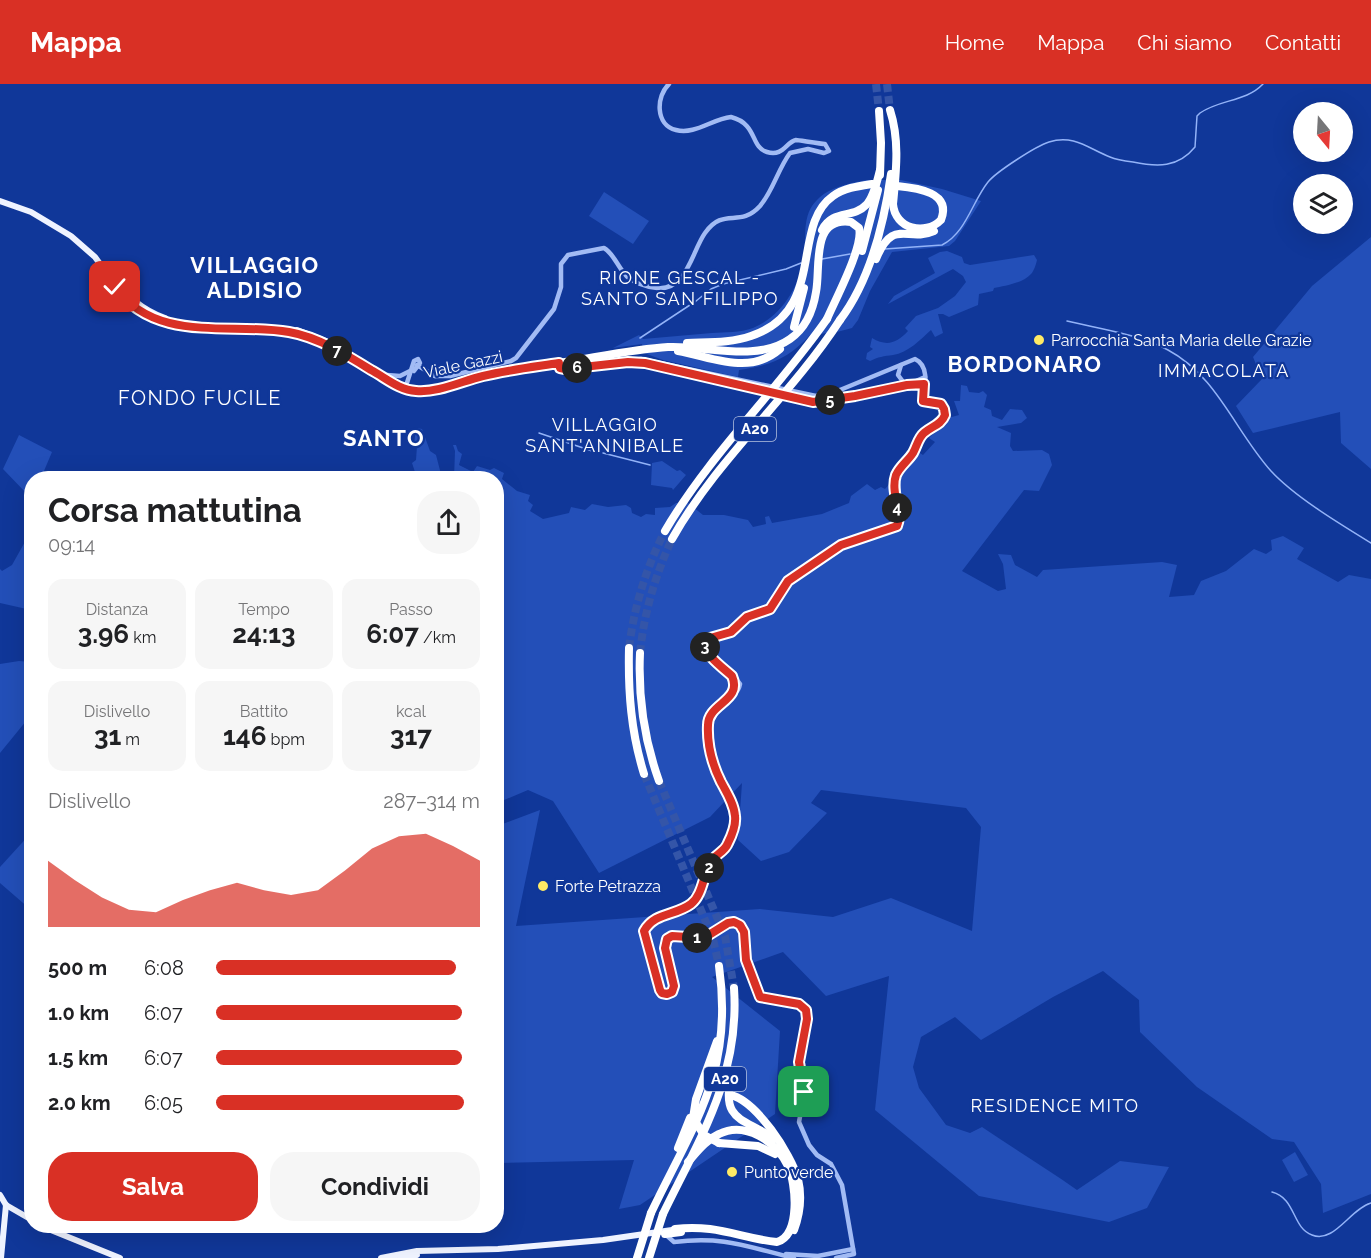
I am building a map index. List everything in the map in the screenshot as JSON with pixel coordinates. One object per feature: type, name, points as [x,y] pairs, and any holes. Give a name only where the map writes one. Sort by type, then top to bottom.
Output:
[{"type":"highway","name":"A20","points":[[672,539],[696,502],[812,358],[865,286],[880,249],[888,239],[900,233],[931,233],[945,221],[947,213],[945,205],[938,194],[920,186],[898,185],[936,195],[944,208],[941,220],[930,228],[915,228],[901,222],[895,213],[893,204],[896,144],[890,110],[893,144],[888,200],[870,262],[848,309]]},
{"type":"highway","name":"A20","points":[[665,531],[687,496],[804,351],[827,319],[847,285],[861,253],[876,199],[880,170],[879,111]]},
{"type":"highway","points":[[663,344],[750,349],[773,345],[791,336],[803,322],[812,302],[820,232],[824,225],[833,218],[857,211],[867,205],[880,170]]},
{"type":"highway","points":[[559,363],[663,344],[738,340],[757,334],[775,324],[788,310],[799,291],[813,226],[821,208],[838,192],[872,185],[839,194],[821,213],[814,231],[794,327]]},
{"type":"highway","points":[[559,363],[679,347],[750,351],[769,349],[785,342],[800,331],[811,313],[817,291],[819,247],[823,234],[836,223],[851,222],[859,228],[860,239],[848,273],[827,319]]},
{"type":"highway","points":[[647,350],[670,350],[741,364],[765,360],[780,350]]},
{"type":"highway","points":[[629,652],[631,716],[644,774]]},
{"type":"highway","points":[[640,656],[643,721],[659,781]]},
{"type":"highway","name":"A20","points":[[637,1258],[651,1213],[709,1093],[720,1053],[722,1028],[722,990],[719,966]]},
{"type":"highway","name":"A20","points":[[649,1258],[658,1226],[713,1112],[728,1067],[735,1028],[734,988],[738,1023],[727,1091],[729,1104],[740,1119],[779,1142]]},
{"type":"highway","points":[[677,1157],[722,1028]]},
{"type":"highway","points":[[674,1233],[721,1234],[776,1246],[788,1242],[798,1195],[796,1172],[779,1142],[749,1105],[730,1095]]},
{"type":"highway","points":[[692,1118],[704,1135],[719,1143],[758,1146],[771,1151],[782,1161],[798,1195]]},
{"type":"highway","points":[[688,1162],[714,1136],[733,1129],[747,1130],[760,1136],[780,1154],[789,1167],[793,1183]]},
{"type":"main road","name":"Viale Gazzi","points":[[0,199],[43,214],[74,232],[95,251],[137,303],[160,316],[193,323],[295,329],[328,342],[407,385]]},
{"type":"main road","name":"Viale Gazzi","points":[[0,199],[41,218],[78,240],[99,262],[122,296],[145,314],[165,322],[183,326],[294,333],[327,345],[407,385],[426,391],[498,373],[559,363]]},
{"type":"main road","points":[[0,1195],[3,1207],[1,1258]]},
{"type":"main road","points":[[3,1207],[24,1216]]},
{"type":"main road","points":[[58,1233],[120,1258]]},
{"type":"main road","points":[[381,1258],[412,1251],[498,1249],[674,1233]]},
{"type":"main road","points":[[400,1258],[418,1255],[499,1253],[598,1245],[674,1233]]},
{"type":"street","points":[[387,375],[400,376],[412,371],[420,363],[435,376],[454,375],[514,359],[554,309],[561,279],[561,264],[566,256],[604,248],[609,251],[624,274],[631,280],[654,288],[671,285],[682,277],[704,235],[716,221],[723,218],[747,216],[760,206],[790,153],[808,149],[824,153],[829,151],[825,144],[797,140],[778,152],[766,152],[758,147],[749,127],[730,117],[688,131],[673,130],[663,121],[659,110],[662,93],[669,84]]},
{"type":"street","points":[[574,367],[641,359],[816,396],[840,390],[915,359],[923,365],[925,377],[923,401],[941,404],[944,409],[945,415],[939,423],[923,434],[913,453],[896,475],[894,495],[899,520],[897,526],[841,545],[788,581],[770,609],[747,617],[731,632],[706,639],[704,647],[732,676],[735,688],[730,697],[710,714],[708,726],[710,754],[730,799],[735,818],[728,845],[721,854],[714,858],[692,903],[655,918],[644,933],[660,990],[667,994],[674,989],[665,948],[667,939],[672,936],[706,937],[728,923],[734,922],[743,929],[746,960],[760,997],[799,1004],[804,1007],[808,1017],[799,1062],[804,1095],[799,1122],[812,1149],[830,1163],[842,1185],[852,1250]]},
{"type":"street","points":[[559,363],[574,367],[638,362],[821,402],[907,385],[924,384]]},
{"type":"street","points":[[900,365],[898,375],[907,385]]},
{"type":"street","points":[[407,385],[412,371]]},
{"type":"street","points":[[907,385],[925,377]]},
{"type":"street","points":[[701,1239],[674,1242],[674,1233],[683,1238],[701,1239],[736,1242],[794,1258]]},
{"type":"street","points":[[777,1253],[806,1257],[852,1250]]},
{"type":"street","points":[[837,1258],[852,1250]]},
{"type":"shaded area","points":[[867,180],[901,180],[981,201],[955,241],[949,246],[892,252],[852,328],[810,335],[794,350],[778,360],[739,370],[738,377],[663,360],[644,353],[642,344],[613,348],[639,335],[643,339],[738,332],[763,323],[781,308],[798,279],[804,257],[807,220],[812,206],[834,189]]},
{"type":"shaded area","points":[[604,192],[649,221],[633,244],[589,216]]},
{"type":"shaded area","points":[[1371,237],[1371,469],[1341,443],[1340,412],[1253,433],[1236,406],[1262,379],[1253,357],[1312,286]]},
{"type":"shaded area","points":[[947,251],[962,257],[964,263],[970,265],[1034,255],[1037,260],[1032,273],[1023,280],[979,294],[978,305],[949,317],[938,314],[943,333],[935,337],[931,330],[904,352],[870,361],[866,359],[867,353],[873,349],[870,347],[872,338],[887,343],[900,338],[908,331],[905,328],[916,316],[938,308],[955,296],[966,282],[963,276],[953,269],[888,304],[894,296],[935,273],[928,258]]},
{"type":"shaded area","points":[[961,385],[967,386],[969,392],[983,391],[987,395],[984,407],[991,410],[992,416],[1002,420],[1010,409],[1022,410],[1027,418],[1021,423],[997,427],[1011,433],[1010,446],[1013,451],[1042,450],[1049,454],[1052,465],[1039,491],[1024,490],[962,571],[998,591],[1006,589],[1003,564],[998,554],[1011,555],[1015,565],[1037,577],[1043,570],[1162,562],[1177,565],[1169,597],[1194,595],[1201,581],[1226,571],[1254,549],[1266,554],[1272,550],[1271,540],[1283,536],[1304,548],[1297,559],[1338,582],[1349,575],[1371,579],[1371,1194],[1323,1213],[1321,1184],[1294,1142],[1272,1139],[1197,1087],[1140,1032],[1139,1000],[1103,971],[1053,997],[981,1040],[955,1017],[921,1037],[913,1067],[919,1088],[946,1125],[970,1133],[982,1127],[1077,1190],[1120,1161],[1169,1167],[1147,1208],[1109,1222],[979,1196],[875,1110],[889,976],[826,996],[783,952],[712,977],[780,1031],[775,1114],[640,1205],[619,1209],[634,1160],[504,1163],[504,823],[540,810],[516,926],[760,909],[833,917],[891,898],[972,931],[981,827],[966,808],[821,790],[811,803],[827,813],[789,852],[761,861],[738,840],[742,783],[710,817],[599,873],[553,801],[528,790],[504,800],[504,481],[517,491],[530,495],[528,501],[533,505],[530,511],[543,519],[569,513],[571,507],[585,510],[592,504],[608,507],[626,505],[631,508],[632,513],[641,517],[646,514],[655,515],[655,508],[688,503],[703,515],[724,515],[748,520],[753,527],[766,524],[765,517],[769,516],[772,523],[822,514],[849,503],[851,496],[867,484],[875,490],[881,487],[885,489],[918,452],[923,455],[935,442],[929,438],[948,418],[959,415],[954,401],[960,401]]},
{"type":"shaded area","points":[[416,428],[422,429],[430,451],[436,455],[440,471],[415,471],[412,463],[416,460],[417,446],[414,445]]},
{"type":"shaded area","points":[[19,435],[52,452],[44,471],[24,471],[24,491],[3,469]]},
{"type":"shaded area","points":[[453,445],[456,445],[462,454],[459,465],[471,471],[454,471]]},
{"type":"shaded area","points":[[662,461],[686,475],[673,490],[651,485],[652,463]]},
{"type":"shaded area","points":[[477,466],[490,470],[494,468],[500,471],[474,471]]},
{"type":"shaded area","points":[[24,544],[24,608],[0,603],[0,569],[2,571],[12,565]]},
{"type":"shaded area","points":[[24,661],[24,724],[0,753],[0,664]]},
{"type":"shaded area","points":[[24,841],[24,904],[0,883],[0,867]]},
{"type":"shaded area","points":[[1295,1152],[1308,1175],[1294,1182],[1282,1160]]},
{"type":"waterway","points":[[885,249],[942,245],[950,240],[963,225],[982,190],[992,178],[1007,166],[1049,142],[1074,141],[1110,157],[1150,165],[1167,164],[1182,159],[1195,147],[1197,116],[1200,113],[1249,94],[1263,84]]},
{"type":"waterway","points":[[822,259],[850,254]]},
{"type":"waterway","points":[[640,338],[711,289],[801,263]]},
{"type":"waterway","points":[[1067,321],[1119,332],[1156,344],[1185,361],[1213,389],[1258,455],[1281,481],[1318,510],[1371,543]]},
{"type":"waterway","points":[[539,433],[592,451]]},
{"type":"waterway","points":[[603,453],[650,465]]},
{"type":"waterway","points":[[1272,1192],[1286,1200],[1306,1231],[1320,1236],[1328,1235],[1363,1206],[1371,1203]]},
{"type":"tunnel","points":[[876,84],[879,111]]},
{"type":"tunnel","points":[[887,84],[890,110]]},
{"type":"tunnel","points":[[629,648],[642,588],[665,531]]},
{"type":"tunnel","points":[[640,653],[651,595],[672,539]]},
{"type":"tunnel","points":[[644,774],[713,939],[719,966]]},
{"type":"tunnel","points":[[659,781],[725,936],[734,988]]},
{"type":"place","name":"Parrocchia Santa Maria delle Grazie","points":[[1039,340]]},
{"type":"place","name":"Forte Petrazza","points":[[543,886]]},
{"type":"place","name":"Punto verde","points":[[732,1172]]},
{"type":"district","name":"VILLAGGIO ALDISIO","points":[[255,278]]},
{"type":"district","name":"RIONE GESCAL - SANTO SAN FILIPPO","points":[[680,288]]},
{"type":"district","name":"BORDONARO","points":[[1025,364]]},
{"type":"district","name":"IMMACOLATA","points":[[1224,371]]},
{"type":"district","name":"FONDO FUCILE","points":[[200,398]]},
{"type":"district","name":"VILLAGGIO SANT'ANNIBALE","points":[[605,435]]},
{"type":"district","name":"SANTO","points":[[384,438]]},
{"type":"district","name":"RESIDENCE MITO","points":[[1055,1106]]},
{"type":"route","points":[[115,287],[134,307],[158,320],[193,327],[294,333],[327,345],[399,386],[417,391],[431,390],[482,376],[559,363],[560,368],[565,369],[628,362],[645,363],[813,402],[924,384],[923,401],[941,404],[945,415],[939,423],[923,434],[913,453],[896,475],[894,495],[899,520],[897,526],[841,545],[788,581],[770,609],[747,617],[731,632],[704,641],[704,647],[709,654],[734,680],[733,694],[710,714],[708,726],[710,754],[730,799],[735,824],[728,845],[721,854],[714,858],[694,901],[686,907],[655,918],[644,931],[660,990],[662,993],[670,994],[674,986],[664,944],[667,939],[672,936],[704,938],[728,923],[734,922],[740,925],[744,932],[746,960],[758,995],[765,999],[801,1004],[806,1010],[808,1017],[799,1062],[804,1092]]}]
